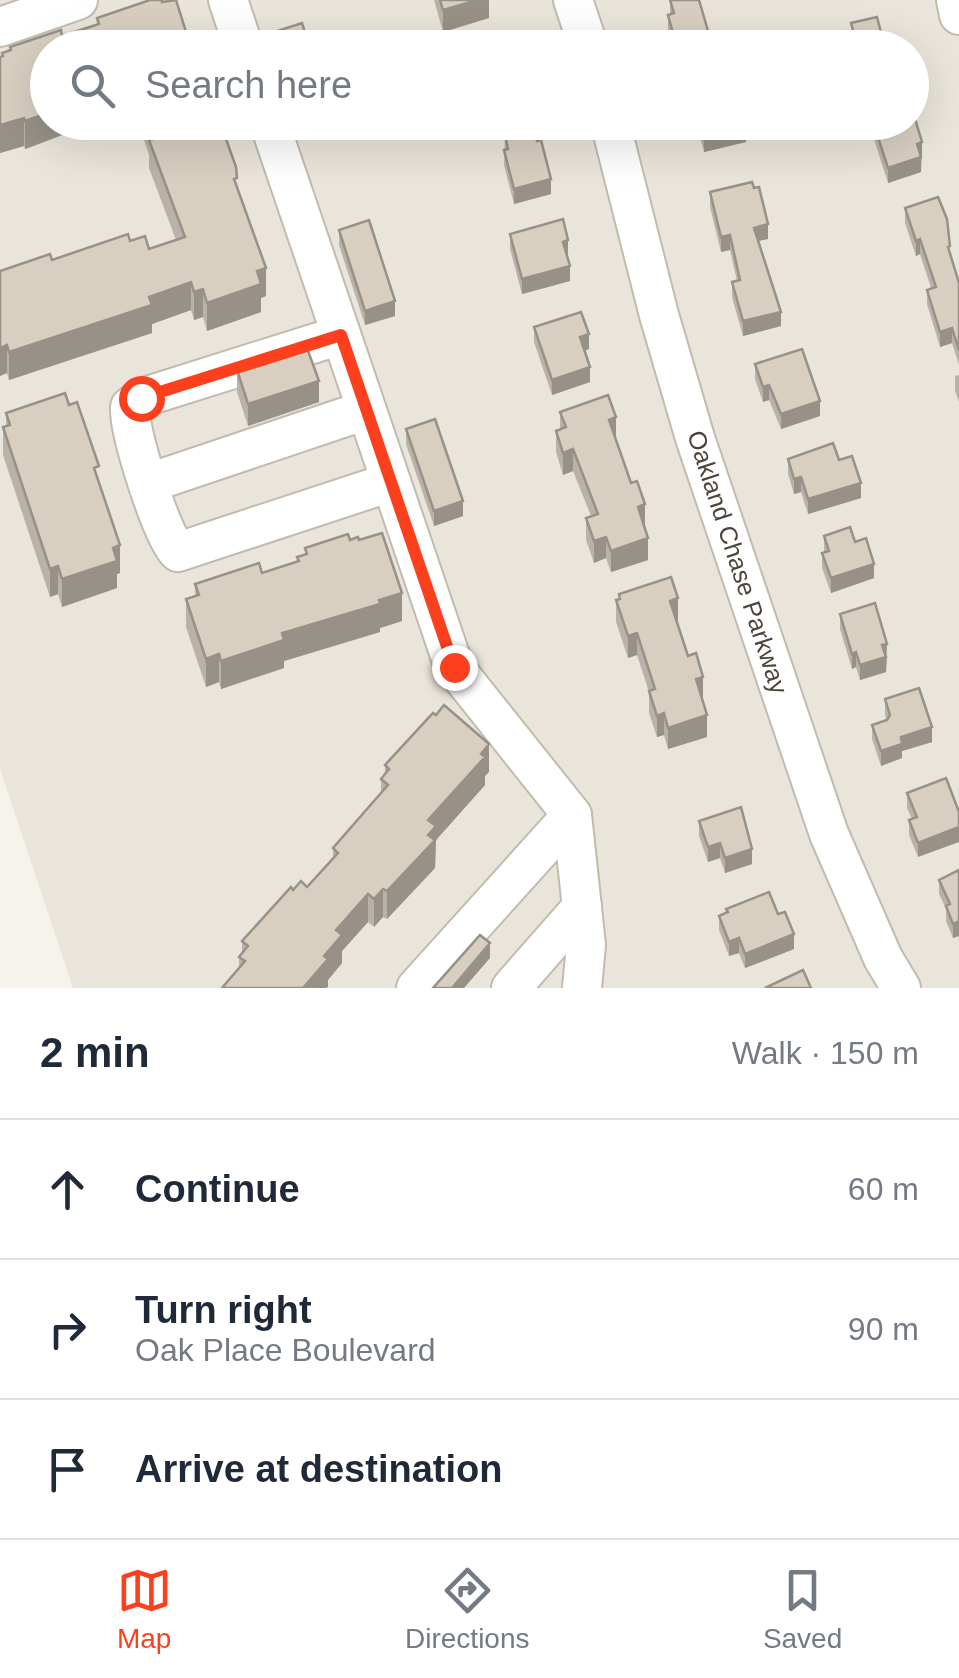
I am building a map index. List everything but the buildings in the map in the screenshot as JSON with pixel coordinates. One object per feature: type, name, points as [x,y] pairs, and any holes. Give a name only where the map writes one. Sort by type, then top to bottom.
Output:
[{"type":"street","points":[[0,27],[78,0]]},
{"type":"street","points":[[228,0],[238,30]]},
{"type":"street","points":[[574,0],[583,30]]},
{"type":"street","points":[[956,0],[959,14]]},
{"type":"street","points":[[274,140],[454,667],[572,815],[586,945],[582,988]]},
{"type":"street","name":"Oakland Chase Parkway","points":[[615,140],[659,315],[829,834],[875,941],[901,988]]},
{"type":"street","points":[[341,335],[141,398],[130,407],[128,422],[170,544],[178,552],[391,482]]},
{"type":"street","points":[[149,483],[366,410]]},
{"type":"street","points":[[416,988],[572,815]]},
{"type":"street","points":[[512,988],[582,906]]},
{"type":"shaded area","points":[[0,0],[959,0],[959,988],[73,988],[0,769]]},
{"type":"route","points":[[141,398],[341,335],[454,667]]}]
